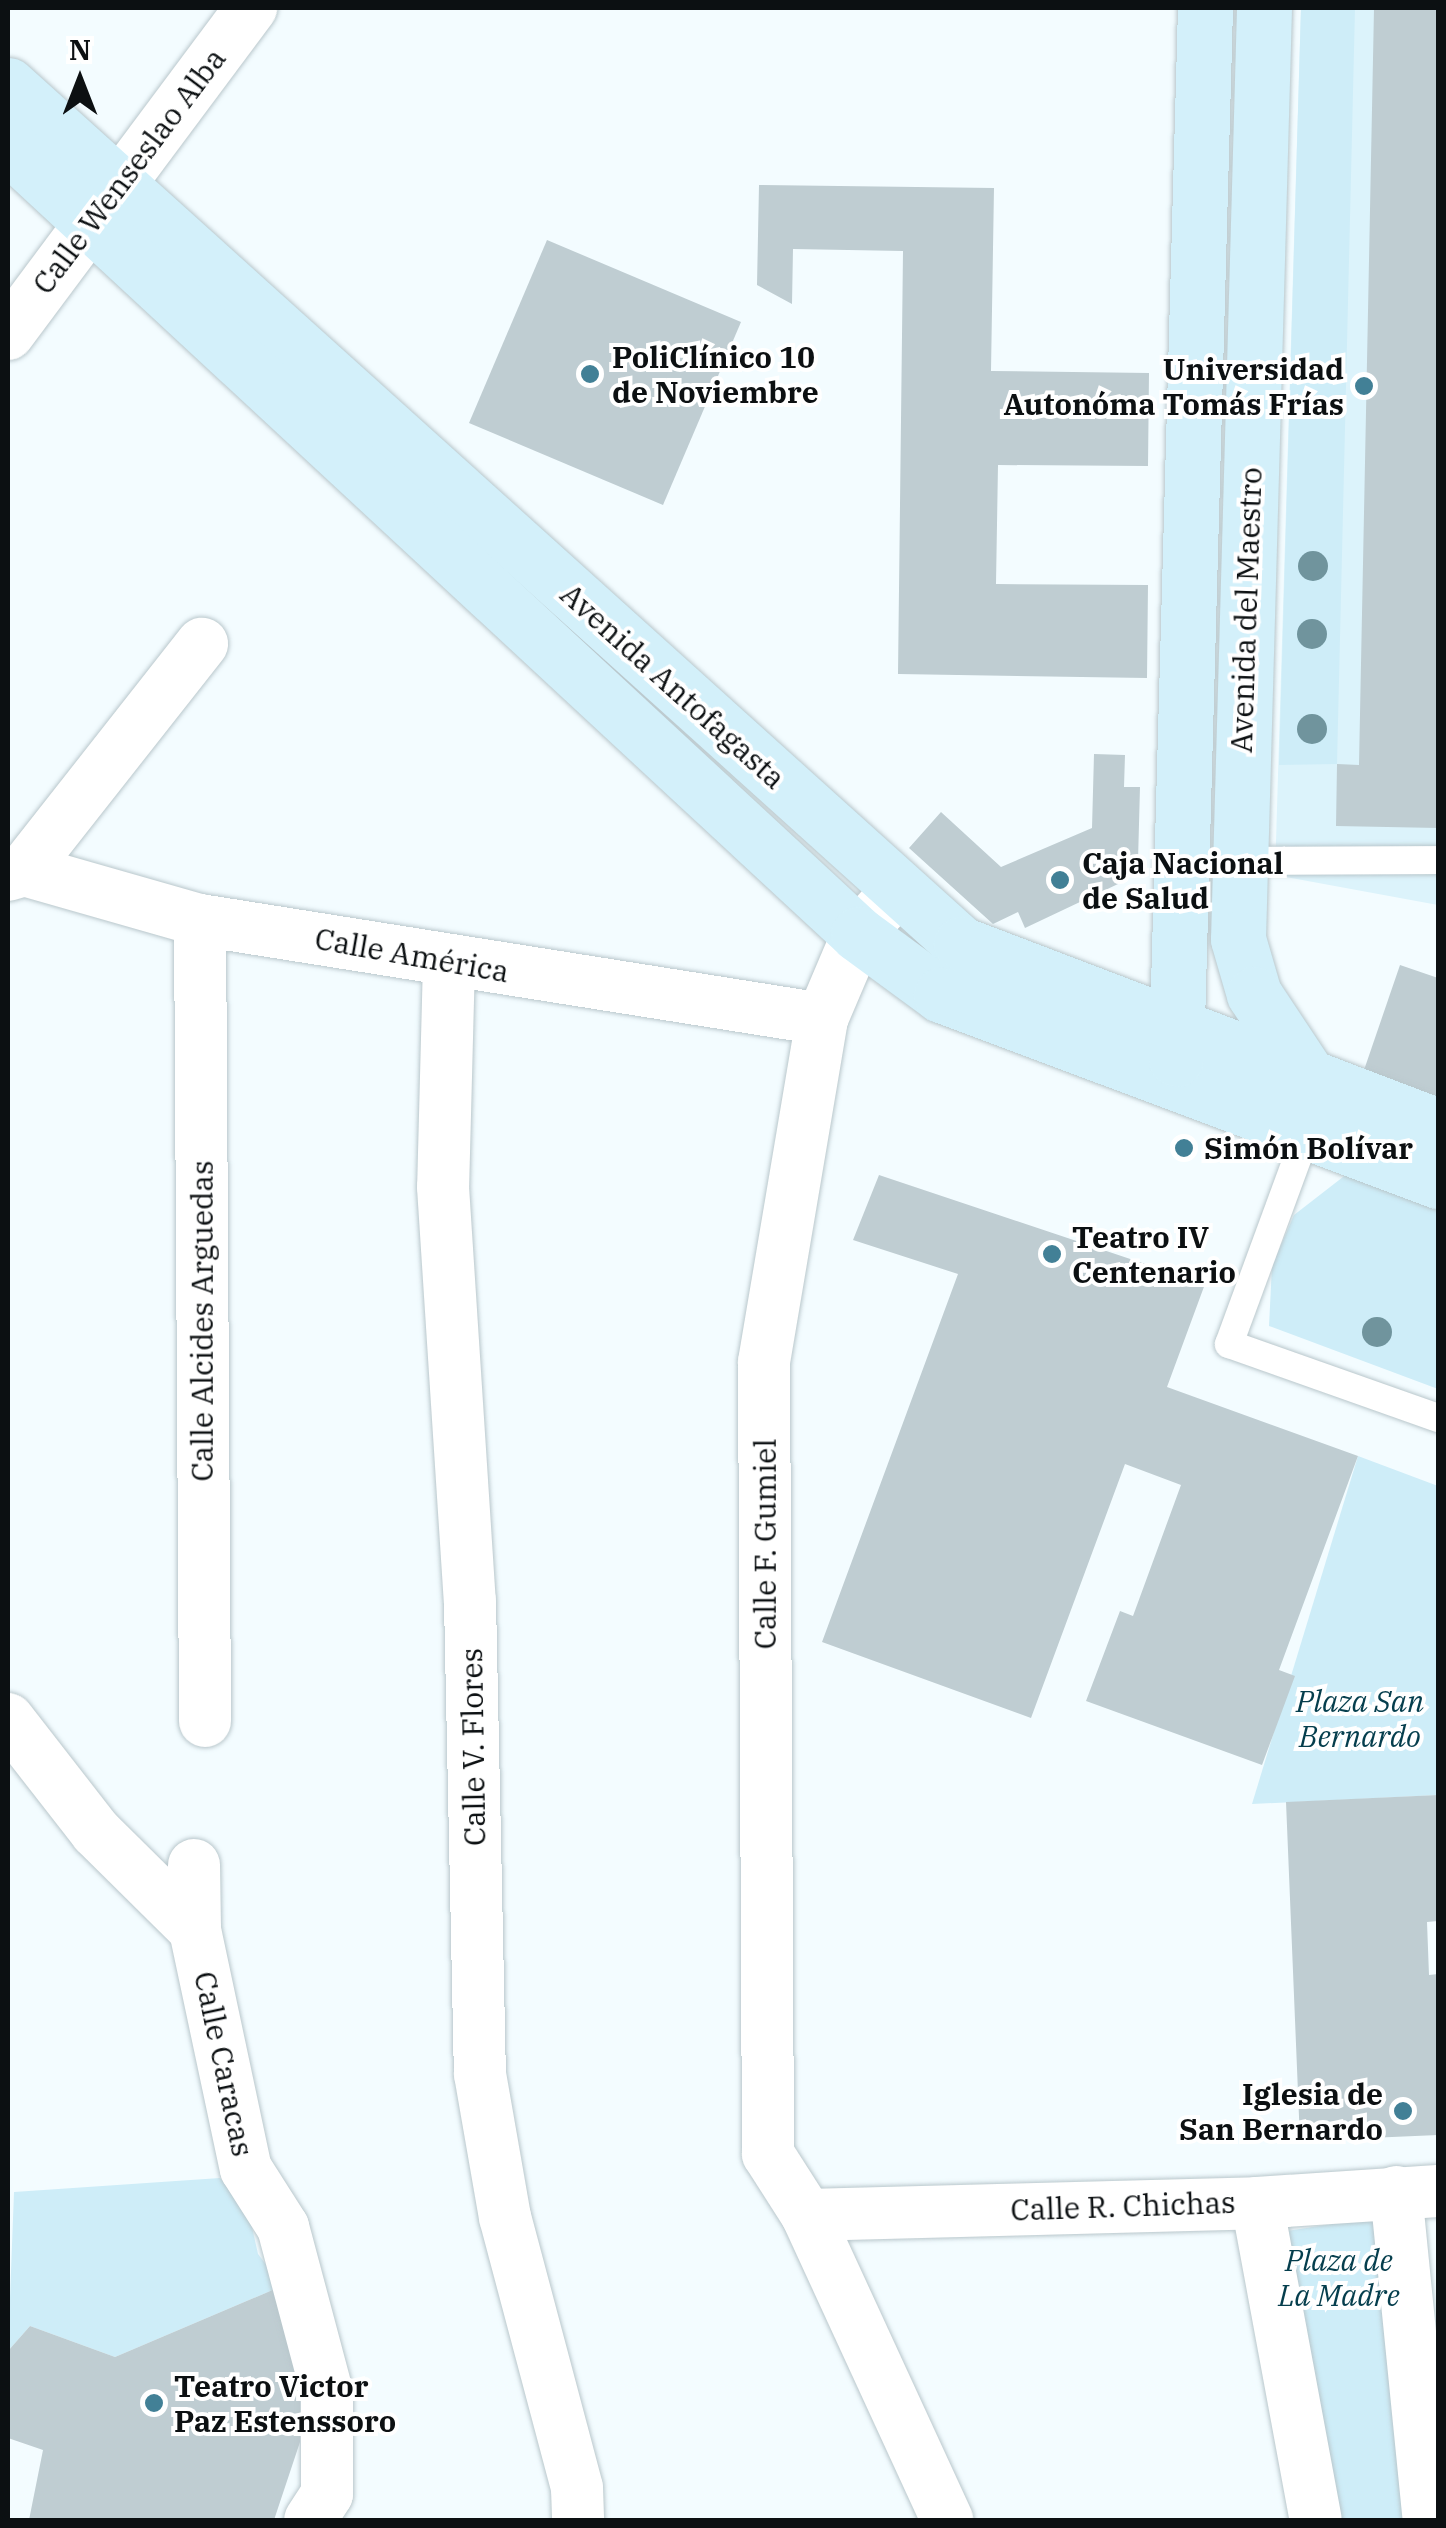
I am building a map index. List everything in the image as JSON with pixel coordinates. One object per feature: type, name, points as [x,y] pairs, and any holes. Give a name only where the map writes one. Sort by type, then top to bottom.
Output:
[{"type":"street","name":"Calle Wenseslao Alba","points":[[8,334],[251,8]]},
{"type":"street","name":"Avenida del Maestro","points":[[1175,1081],[1206,8]]},
{"type":"street","name":"Avenida del Maestro","points":[[1264,8],[1238,939],[1254,994],[1307,1074]]},
{"type":"street","name":"Avenida Antofagasta","points":[[8,84],[104,205],[858,934],[940,995],[1438,1181]]},
{"type":"street","name":"Avenida Antofagasta","points":[[8,146],[104,205],[961,944],[1438,1126]]},
{"type":"street","points":[[16,872],[202,644]]},
{"type":"street","name":"Calle América","points":[[16,872],[200,920],[822,1019]]},
{"type":"street","name":"Calle F. Gumiel","points":[[899,889],[858,934],[822,1019],[764,1362],[768,2154],[807,2215],[947,2520]]},
{"type":"street","name":"Calle Alcides Arguedas","points":[[200,920],[205,1722]]},
{"type":"street","name":"Calle V. Flores","points":[[449,962],[444,1187],[470,1601],[480,2074],[505,2217],[578,2488],[578,2520]]},
{"type":"street","name":"Calle Caracas","points":[[8,1718],[96,1832],[195,1930],[246,2169],[283,2227],[328,2392],[327,2494],[310,2520]]},
{"type":"street","points":[[194,1865],[195,1930]]},
{"type":"street","points":[[1417,2192],[1430,2520]]},
{"type":"street","name":"Calle R. Chichas","points":[[807,2215],[1257,2203],[1417,2192]]},
{"type":"street","points":[[1257,2203],[1316,2520]]},
{"type":"lane","points":[[1238,861],[1438,860]]},
{"type":"lane","points":[[1307,1132],[1228,1344],[1438,1418]]},
{"type":"shaded area","name":"Universidad Autonóma Tomás Frías","points":[[1301,8],[1438,8],[1438,905],[1275,875]]},
{"type":"green space","points":[[1301,8],[1355,8],[1337,764],[1279,765]]},
{"type":"green space","points":[[1352,1170],[1438,1203],[1438,1389],[1269,1326],[1272,1266],[1294,1215]]},
{"type":"green space","name":"Plaza San Bernardo","points":[[1358,1456],[1438,1486],[1438,1795],[1252,1804]]},
{"type":"green space","points":[[220,2178],[249,2214],[258,2254],[282,2286],[115,2357],[30,2326],[8,2351],[14,2192]]},
{"type":"green space","name":"Plaza de La Madre","points":[[1377,2217],[1412,2519],[1329,2520],[1287,2231]]},
{"type":"building","points":[[1374,8],[1438,8],[1438,828],[1336,826],[1337,764],[1359,765]]},
{"type":"building","points":[[759,185],[994,188],[991,371],[1149,373],[1148,466],[998,465],[996,584],[1148,585],[1147,678],[898,674],[903,251],[793,249],[792,304],[757,285]]},
{"type":"building","points":[[547,240],[741,322],[663,505],[469,423]]},
{"type":"building","points":[[1094,754],[1125,755],[1124,787],[1140,787],[1138,861],[1113,873],[1118,884],[1025,928],[1018,912],[993,924],[909,848],[941,812],[1001,867],[1092,828]]},
{"type":"building","points":[[1400,965],[1438,978],[1438,1099],[1363,1073]]},
{"type":"building","points":[[879,1175],[1205,1284],[1167,1387],[1358,1456],[1279,1670],[1295,1676],[1262,1765],[1086,1701],[1120,1611],[1133,1616],[1181,1485],[1125,1464],[1031,1718],[822,1642],[958,1274],[853,1240]]},
{"type":"building","points":[[1438,1795],[1438,1921],[1427,1922],[1429,1975],[1438,1974],[1438,2135],[1300,2141],[1286,1802]]},
{"type":"building","name":"Teatro Victor Paz Estenssoro","points":[[282,2286],[300,2368],[300,2442],[274,2520],[29,2520],[43,2450],[8,2438],[8,2351],[30,2326],[115,2357]]},
{"type":"place","name":"PoliClínico 10 de Noviembre","points":[[590,374]]},
{"type":"place","name":"Universidad Autonóma Tomás Frías","points":[[1364,386]]},
{"type":"place","name":"Caja Nacional de Salud","points":[[1060,880]]},
{"type":"place","name":"Simón Bolívar","points":[[1184,1148]]},
{"type":"place","name":"Teatro IV Centenario","points":[[1052,1254]]},
{"type":"place","name":"Iglesia de San Bernardo","points":[[1403,2111]]},
{"type":"place","name":"Teatro Victor Paz Estenssoro","points":[[154,2403]]}]
